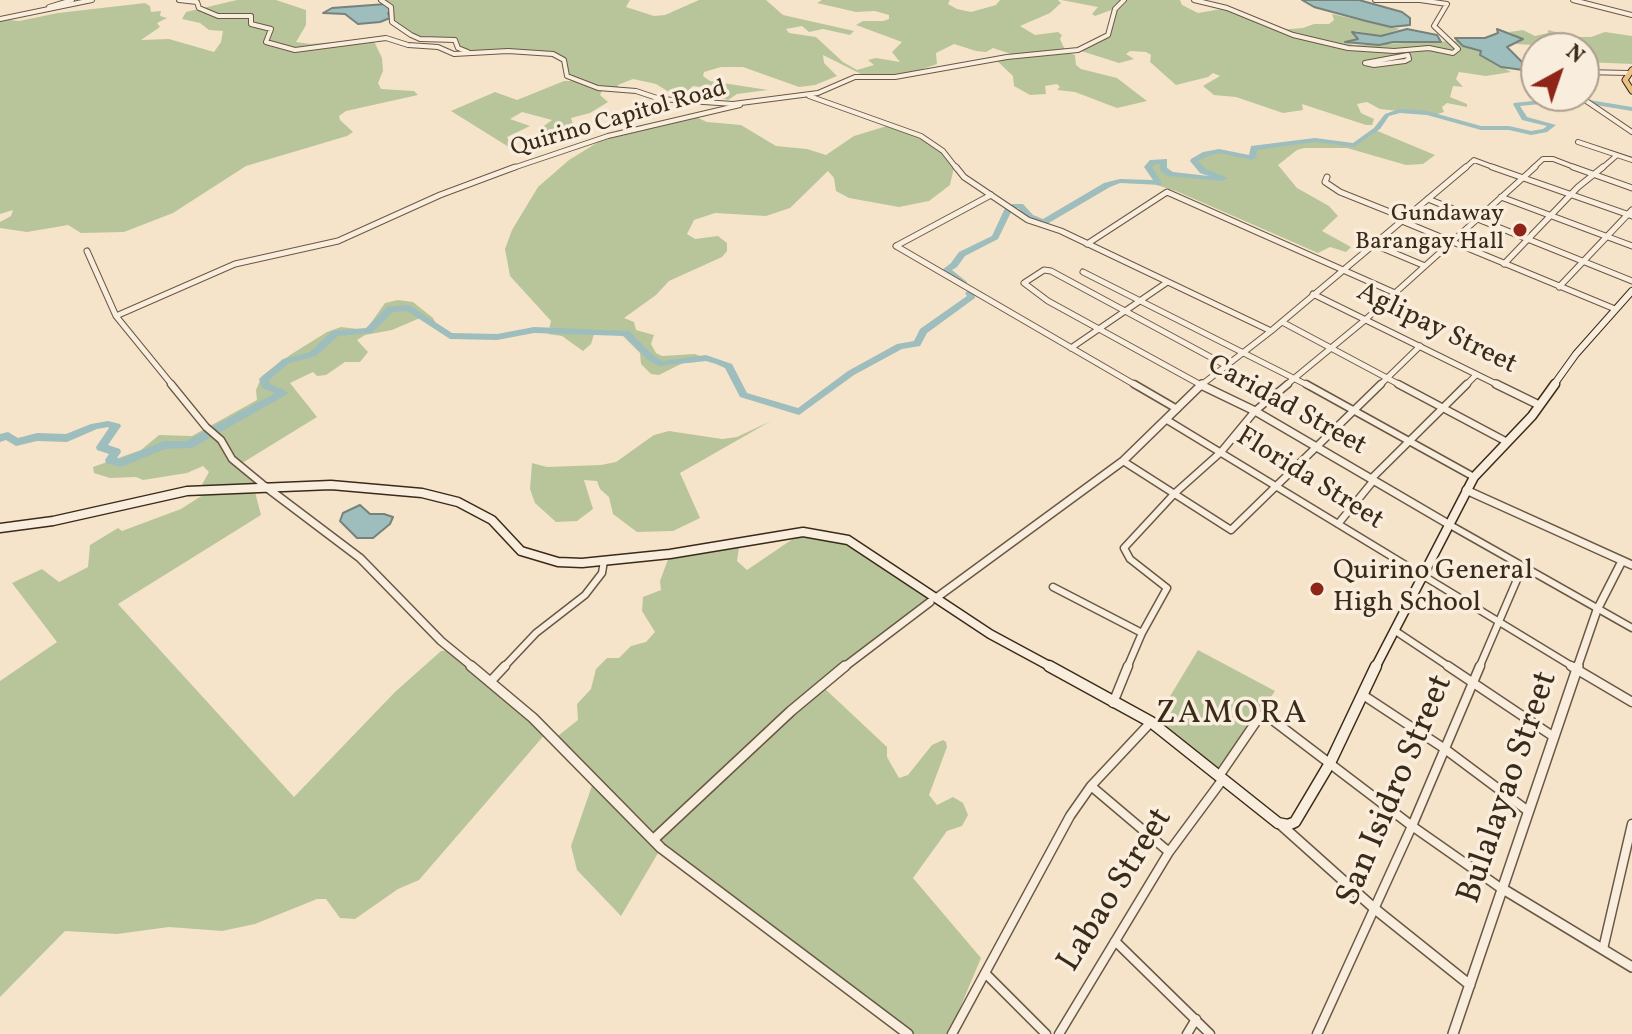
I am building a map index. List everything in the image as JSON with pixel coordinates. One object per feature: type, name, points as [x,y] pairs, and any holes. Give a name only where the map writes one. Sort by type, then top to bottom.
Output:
[{"type":"main road","points":[[1630,71],[1625,80],[1632,91]]},
{"type":"main road","points":[[0,528],[53,521],[187,491],[331,485],[422,493],[472,507],[492,520],[521,551],[558,562],[670,554],[803,532],[848,540],[896,569],[933,600],[1151,722],[1278,823],[1288,825],[1295,822],[1330,763],[1394,630],[1474,477],[1539,405],[1561,373],[1632,291]]},
{"type":"street","points":[[46,9],[72,0]]},
{"type":"street","points":[[0,19],[92,0]]},
{"type":"street","points":[[179,0],[197,2],[199,8],[218,16],[251,16],[251,24],[271,29],[266,42],[295,50],[386,38],[412,46],[438,47],[450,54],[553,54],[564,60],[567,76],[598,88],[636,91],[660,99],[745,103]]},
{"type":"street","points":[[381,0],[391,7],[392,22],[411,35],[420,39],[455,40],[458,48],[468,52]]},
{"type":"street","name":"Quirino Capitol Road","points":[[116,316],[235,264],[338,241],[445,193],[608,136],[745,103],[827,91],[855,77],[895,77],[1007,57],[1078,50],[1108,35],[1115,9],[1124,0]]},
{"type":"street","points":[[1194,0],[1227,8],[1306,38],[1348,48],[1403,50],[1423,47],[1453,53],[1458,49],[1434,26],[1447,4],[1420,0],[1375,0]]},
{"type":"street","points":[[1573,0],[1632,15]]},
{"type":"street","points":[[1403,50],[1408,55]]},
{"type":"street","points":[[1408,55],[1409,59],[1405,61],[1374,65],[1365,63],[1373,60],[1408,55]]},
{"type":"street","points":[[1600,72],[1630,71]]},
{"type":"street","points":[[806,95],[921,136],[943,151],[964,177],[1028,220],[1061,231],[1271,331]]},
{"type":"street","points":[[1600,112],[1632,132]]},
{"type":"street","points":[[1578,142],[1632,160]]},
{"type":"street","points":[[1504,264],[1593,174],[1616,156]]},
{"type":"street","points":[[1113,703],[1142,633],[1167,588],[1130,559],[1124,548],[1175,493],[1221,452],[1255,411],[1365,320],[1543,159],[1556,160],[1632,188]]},
{"type":"street","points":[[653,840],[791,711],[880,638],[1123,461],[1201,385],[1284,323],[1313,294],[1473,160],[1631,213],[1559,287]]},
{"type":"street","points":[[1327,177],[1324,181],[1336,190],[1451,242],[1615,309]]},
{"type":"street","points":[[1087,244],[1167,192],[1395,293]]},
{"type":"street","points":[[991,195],[896,246],[1177,409]]},
{"type":"street","points":[[1501,197],[1632,246]]},
{"type":"street","points":[[1428,199],[1632,281]]},
{"type":"street","points":[[1375,245],[1425,266]]},
{"type":"street","points":[[87,251],[116,316],[232,459],[360,558],[441,641],[533,718],[653,840],[689,871],[908,1034]]},
{"type":"street","name":"Caridad Street","points":[[1125,312],[1049,270],[1024,283],[1048,301],[1255,411],[1450,525]]},
{"type":"street","points":[[1083,272],[1295,378],[1474,477]]},
{"type":"street","points":[[1071,348],[1166,283]]},
{"type":"street","name":"Aglipay Street","points":[[1313,294],[1539,405]]},
{"type":"street","points":[[1125,312],[1227,366]]},
{"type":"street","points":[[1284,323],[1507,442]]},
{"type":"street","points":[[1123,461],[1231,530],[1420,346]]},
{"type":"street","points":[[1338,524],[1373,479],[1476,375]]},
{"type":"street","name":"Florida Street","points":[[1167,420],[1632,702]]},
{"type":"street","points":[[1466,490],[1632,565]]},
{"type":"street","points":[[1450,525],[1632,628]]},
{"type":"street","points":[[490,682],[536,633],[585,595],[602,573],[604,561]]},
{"type":"street","name":"Bulalayao Street","points":[[1453,1034],[1597,610],[1622,561]]},
{"type":"street","name":"San Isidro Street","points":[[1317,1034],[1412,826],[1522,568]]},
{"type":"street","points":[[1053,587],[1142,633]]},
{"type":"street","points":[[1394,630],[1554,737]]},
{"type":"street","points":[[1363,695],[1445,749],[1528,811]]},
{"type":"street","name":"Labao Street","points":[[1059,1034],[1169,852],[1263,714],[1330,763]]},
{"type":"street","points":[[952,1034],[1046,856],[1091,786],[1151,722]]},
{"type":"street","points":[[1330,763],[1412,826],[1503,889],[1632,967]]},
{"type":"street","points":[[1091,786],[1169,852]]},
{"type":"street","points":[[1278,823],[1375,909],[1470,985]]},
{"type":"street","points":[[1603,949],[1632,824]]},
{"type":"street","points":[[1115,941],[1210,1034]]},
{"type":"street","points":[[985,973],[1046,1034]]},
{"type":"street","points":[[1187,1034],[1196,1019]]},
{"type":"green space","points":[[237,0],[276,0],[306,10],[306,25],[296,42],[310,44],[373,39],[382,58],[383,71],[378,83],[381,89],[414,91],[418,95],[346,111],[339,116],[353,132],[347,136],[246,166],[173,213],[124,232],[81,233],[68,225],[27,232],[0,228],[0,222],[11,216],[13,210],[0,214],[0,19],[19,21],[58,13],[145,3],[150,6],[151,12],[161,11],[160,16],[167,18],[157,23],[160,27],[141,40],[169,39],[214,52],[221,42],[223,31],[209,30],[200,23],[182,19],[186,12]]},
{"type":"green space","points":[[381,0],[630,0],[626,7],[654,16],[665,15],[699,0],[766,0],[783,15],[854,31],[850,35],[823,29],[809,32],[802,26],[786,29],[789,33],[816,37],[843,62],[857,70],[874,65],[868,60],[876,58],[900,62],[892,52],[902,42],[856,25],[863,21],[883,21],[889,19],[889,15],[875,11],[856,12],[817,3],[822,0],[950,0],[948,4],[971,12],[996,5],[1000,0],[1058,0],[1061,3],[1050,13],[1020,26],[1035,35],[1058,32],[1062,35],[1060,39],[1066,52],[1075,55],[1076,65],[1081,69],[1117,78],[1147,101],[1117,108],[1075,92],[1057,90],[1060,87],[1057,84],[1045,86],[1046,94],[1030,95],[1014,86],[1013,76],[995,59],[1011,54],[993,48],[986,52],[976,51],[954,44],[936,53],[937,64],[905,75],[865,76],[823,55],[824,63],[837,76],[815,85],[799,87],[743,67],[721,67],[704,72],[703,76],[710,81],[768,90],[737,94],[728,100],[715,96],[709,88],[693,86],[677,97],[656,84],[633,79],[618,85],[618,89],[603,89],[600,95],[608,102],[590,113],[571,118],[575,130],[550,142],[539,138],[537,131],[552,120],[522,112],[510,119],[530,126],[507,137],[512,149],[451,111],[495,92],[517,100],[564,81],[574,81],[567,76],[565,64],[553,54],[468,52],[454,40],[420,39],[392,22],[391,7]]},
{"type":"green space","points":[[1061,0],[1180,0],[1182,5],[1198,13],[1227,8],[1279,30],[1329,24],[1334,20],[1332,14],[1400,29],[1381,36],[1355,31],[1359,39],[1346,42],[1354,45],[1458,41],[1481,51],[1480,55],[1511,72],[1486,76],[1459,72],[1456,79],[1463,87],[1453,86],[1450,97],[1467,104],[1467,107],[1447,103],[1442,107],[1444,112],[1435,115],[1380,109],[1367,102],[1357,104],[1361,113],[1374,119],[1372,125],[1302,104],[1303,110],[1283,113],[1236,97],[1214,95],[1203,86],[1220,76],[1213,73],[1176,85],[1150,62],[1151,55],[1146,52],[1130,51],[1126,54],[1134,59],[1119,63],[1078,50],[1108,35],[1114,9],[1095,16],[1092,14],[1098,7]]},
{"type":"green space","points":[[1523,30],[1527,32],[1520,32],[1520,38],[1509,32]]},
{"type":"green space","points":[[1600,34],[1632,36],[1632,64],[1600,63]]},
{"type":"green space","points":[[694,116],[707,122],[741,125],[776,146],[807,149],[826,155],[854,136],[890,125],[937,146],[954,167],[950,185],[929,201],[899,207],[849,198],[836,191],[834,178],[828,171],[790,208],[766,216],[715,213],[694,220],[687,234],[695,239],[718,236],[727,243],[727,251],[722,257],[669,281],[656,295],[624,318],[634,322],[636,330],[654,335],[651,344],[656,353],[662,356],[695,354],[700,356],[697,362],[683,363],[659,375],[651,374],[641,364],[640,353],[622,335],[607,330],[594,334],[591,344],[583,351],[562,336],[548,334],[551,321],[510,276],[505,249],[512,230],[538,187],[569,160],[608,136]]},
{"type":"green space","points":[[1375,130],[1435,155],[1423,164],[1406,165],[1347,148],[1304,148],[1278,165],[1297,188],[1329,206],[1338,216],[1322,231],[1351,247],[1346,252],[1330,247],[1318,253],[1176,191],[1150,183],[1158,182],[1148,167],[1153,162],[1164,161],[1164,169],[1171,174],[1221,179],[1203,171],[1194,161],[1219,151],[1252,158],[1254,148],[1315,140],[1354,145]]},
{"type":"green space","points":[[398,300],[413,302],[433,318],[439,329],[420,318],[392,330],[365,335],[357,340],[368,352],[360,362],[345,362],[326,375],[317,376],[313,372],[290,383],[317,417],[239,465],[266,487],[254,488],[261,515],[118,604],[294,797],[395,692],[441,651],[451,650],[547,732],[419,880],[398,889],[355,919],[340,918],[326,899],[317,899],[255,924],[222,931],[169,927],[117,934],[65,931],[0,997],[0,681],[57,642],[12,583],[42,569],[59,582],[88,567],[90,545],[118,528],[122,531],[181,509],[212,489],[199,490],[209,472],[203,466],[187,473],[143,480],[136,477],[110,478],[94,473],[93,467],[141,450],[159,435],[192,436],[257,400],[256,390],[262,376],[290,355],[341,327],[366,330],[385,303]]},
{"type":"green space","points":[[771,421],[680,473],[700,518],[673,531],[637,532],[613,514],[609,497],[597,481],[584,480],[593,509],[577,521],[556,522],[535,503],[530,489],[532,463],[547,467],[601,465],[616,462],[654,435],[669,431],[722,439],[737,437]]},
{"type":"green space","points":[[803,532],[848,540],[936,598],[822,686],[887,747],[887,757],[899,778],[908,775],[932,745],[943,740],[946,742],[947,747],[929,795],[937,805],[953,797],[963,803],[968,815],[962,826],[947,831],[913,878],[981,958],[949,1034],[908,1034],[661,848],[621,916],[577,870],[571,846],[594,780],[554,739],[578,720],[577,704],[591,689],[596,669],[607,658],[619,658],[631,646],[646,642],[655,632],[642,611],[643,597],[661,590],[660,581],[670,554],[740,540],[737,561],[747,570]]},
{"type":"green space","points":[[1198,650],[1275,691],[1218,774],[1152,726]]},
{"type":"water","points":[[1302,0],[1359,0],[1402,12],[1410,18],[1410,25],[1391,27],[1314,7]]},
{"type":"water","points":[[386,4],[391,7],[392,12],[388,13],[390,18],[380,22],[358,24],[345,14],[323,13],[332,8]]},
{"type":"water","points":[[1407,29],[1437,35],[1441,42],[1379,45],[1345,42],[1358,39],[1352,32],[1381,36]]},
{"type":"water","points":[[1497,29],[1520,38],[1507,47],[1520,60],[1520,70],[1501,67],[1480,55],[1481,51],[1463,46],[1455,38],[1485,38],[1498,33]]},
{"type":"water","points":[[360,505],[370,514],[393,517],[390,524],[373,538],[357,538],[340,521],[343,513]]},
{"type":"waterway","points":[[1378,128],[1387,115],[1399,111],[1427,113],[1481,128],[1509,128],[1531,133],[1545,131],[1552,125],[1524,119],[1516,104],[1571,99],[1632,109]]},
{"type":"waterway","points":[[1013,206],[1020,206],[1030,217],[1044,222],[1107,185],[1120,181],[1158,183],[1148,167],[1153,162],[1164,161],[1163,169],[1171,174],[1221,179],[1224,178],[1203,171],[1194,161],[1219,151],[1252,158],[1254,148],[1315,140],[1354,145],[1375,130]]},
{"type":"waterway","points":[[964,284],[946,270],[962,254],[995,237],[1009,208]]},
{"type":"waterway","points":[[0,438],[8,436],[16,442],[37,437],[67,438],[108,424],[116,426],[101,447],[116,452],[110,460],[121,463],[164,445],[188,445],[283,393],[265,386],[264,379],[286,361],[313,354],[335,333],[369,331],[390,309],[409,308],[450,336],[497,337],[534,330],[626,333],[651,358],[662,364],[706,358],[719,362],[729,366],[743,395],[799,412],[851,373],[900,346],[917,344],[923,331],[972,296],[969,293]]},
{"type":"place","name":"Gundaway Barangay Hall","points":[[1520,230]]},
{"type":"place","name":"Quirino General High School","points":[[1317,589]]},
{"type":"district","name":"ZAMORA","points":[[1232,716]]}]
